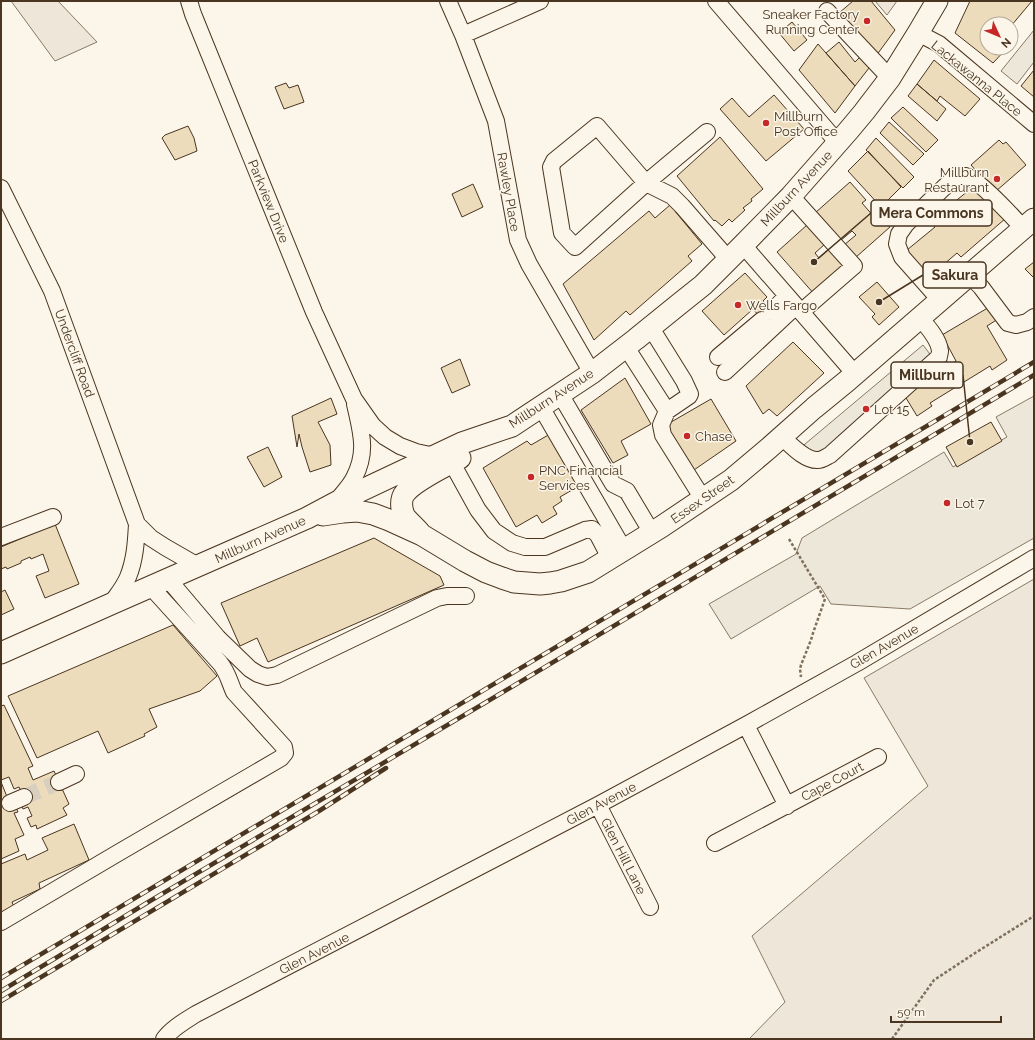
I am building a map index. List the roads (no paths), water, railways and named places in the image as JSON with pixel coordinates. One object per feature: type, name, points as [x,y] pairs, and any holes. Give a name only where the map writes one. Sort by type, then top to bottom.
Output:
[{"type":"main road","name":"Millburn Avenue","points":[[2,652],[307,518],[337,502],[443,459],[512,426],[592,373],[651,328],[703,285],[791,196],[864,112],[890,78],[937,1]]},
{"type":"main road","name":"Essex Street","points":[[307,518],[357,511],[372,514],[422,535],[486,572],[514,582],[540,584],[561,581],[588,572],[652,533],[731,480],[1029,223]]},
{"type":"main road","points":[[422,535],[406,517],[402,508],[402,500],[404,494],[414,484],[443,459]]},
{"type":"street","name":"Parkview Drive","points":[[189,1],[314,312],[354,399],[373,426],[385,437],[400,446],[443,459]]},
{"type":"street","name":"Rawley Place","points":[[448,1],[463,35],[496,121],[518,240],[529,264],[592,373]]},
{"type":"street","points":[[463,35],[540,1]]},
{"type":"street","points":[[716,1],[838,142]]},
{"type":"street","points":[[826,11],[890,78]]},
{"type":"street","name":"Lackawanna Place","points":[[918,33],[939,44],[1034,124]]},
{"type":"street","points":[[707,132],[646,183],[575,247],[562,233],[551,167],[554,161],[596,126],[646,183],[672,196],[682,206],[728,260]]},
{"type":"street","points":[[940,300],[902,257],[897,244],[899,234],[906,224],[956,176],[966,176],[976,181],[1012,216],[1029,223]]},
{"type":"street","name":"Undercliff Road","points":[[1,188],[52,291],[137,524],[135,551],[128,577],[111,604]]},
{"type":"street","points":[[725,372],[795,305],[854,266],[791,196]]},
{"type":"street","points":[[743,245],[855,374]]},
{"type":"street","points":[[969,275],[981,287],[1008,323],[1016,325],[1027,322],[1034,317]]},
{"type":"street","points":[[718,358],[767,315],[795,305]]},
{"type":"street","points":[[782,436],[805,457],[811,460],[820,460],[830,455],[939,357],[940,350],[936,339],[931,330],[920,318]]},
{"type":"street","points":[[651,328],[684,381],[690,394],[667,411],[661,425],[663,435],[703,499]]},
{"type":"street","points":[[626,347],[667,411]]},
{"type":"street","points":[[560,394],[613,484],[627,491],[652,533]]},
{"type":"street","name":"Parkview Drive","points":[[337,502],[353,480],[363,452],[354,399]]},
{"type":"street","points":[[541,407],[617,554]]},
{"type":"street","points":[[443,459],[494,531],[512,543],[525,547],[545,547],[585,530],[592,529],[617,554]]},
{"type":"street","points":[[1,537],[53,517]]},
{"type":"street","name":"Undercliff Road","points":[[137,524],[151,538],[198,566]]},
{"type":"street","name":"Glen Avenue","points":[[164,1039],[168,1034],[196,1014],[598,805],[746,725],[857,663],[1034,558]]},
{"type":"street","points":[[159,583],[250,669],[267,677],[277,675],[437,598],[447,596],[466,596]]},
{"type":"street","points":[[1,922],[281,758],[285,753],[284,747],[234,692],[228,676],[220,663],[159,583]]},
{"type":"street","name":"Cape Court","points":[[746,725],[787,806]]},
{"type":"street","name":"Cape Court","points":[[715,844],[878,757]]},
{"type":"street","points":[[59,782],[76,774]]},
{"type":"street","name":"Glen Hill Lane","points":[[598,805],[650,907]]},
{"type":"tunnel","points":[[24,797],[59,782]]},
{"type":"railway","points":[[1,978],[1034,362]]},
{"type":"railway","points":[[1,991],[1034,375]]},
{"type":"railway","points":[[1,1001],[319,811],[386,768]]},
{"type":"place","name":"Sneaker Factory Running Center","points":[[867,21]]},
{"type":"place","name":"Millburn Post Office","points":[[766,123]]},
{"type":"place","name":"Millburn Restaurant","points":[[997,179]]},
{"type":"place","name":"Mera Commons","points":[[814,262]]},
{"type":"place","name":"Sakura","points":[[879,302]]},
{"type":"place","name":"Wells Fargo","points":[[738,305]]},
{"type":"place","name":"Lot 15","points":[[866,409]]},
{"type":"place","name":"Chase","points":[[687,436]]},
{"type":"place","name":"Millburn","points":[[970,442]]},
{"type":"place","name":"PNC Financial Services","points":[[531,477]]},
{"type":"place","name":"Lot 7","points":[[947,503]]}]
